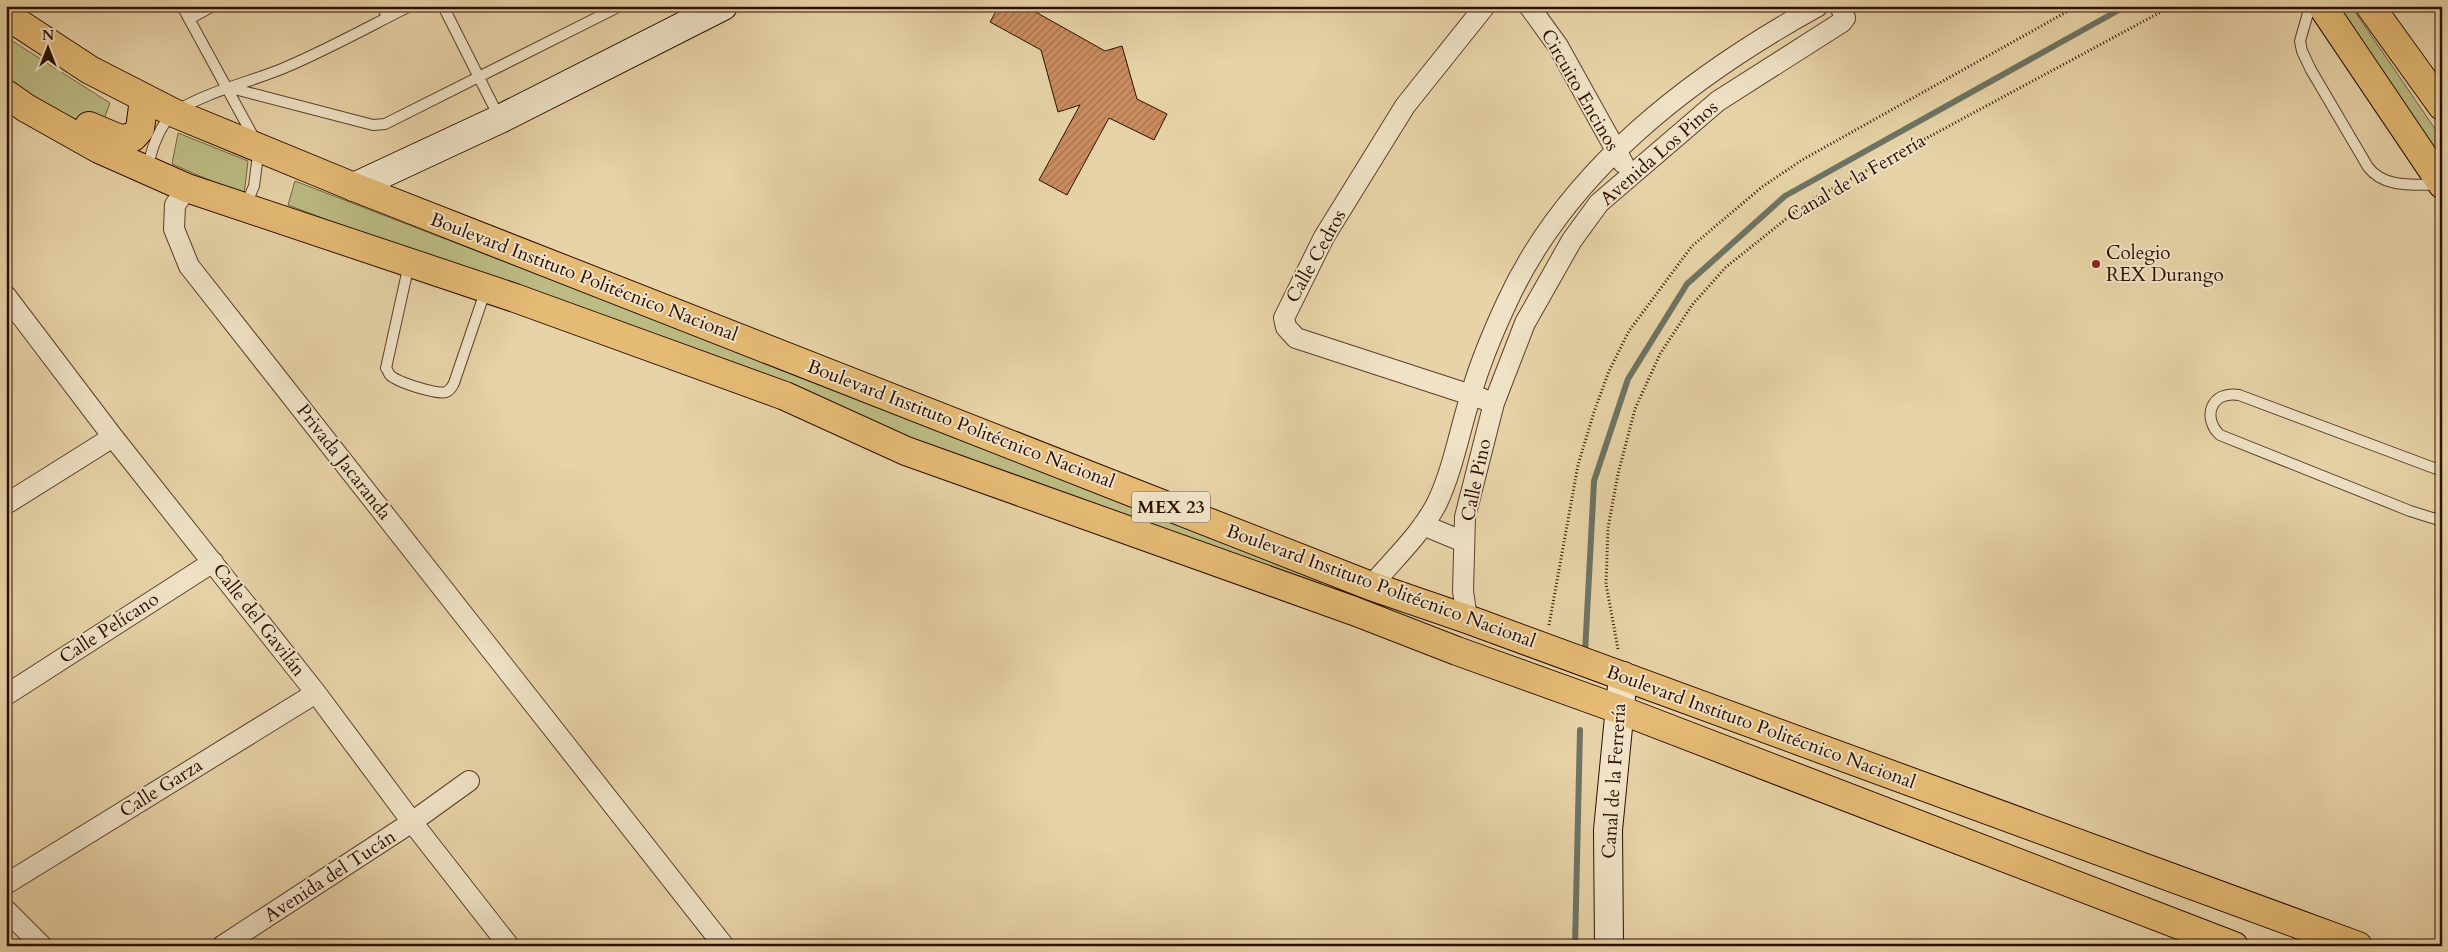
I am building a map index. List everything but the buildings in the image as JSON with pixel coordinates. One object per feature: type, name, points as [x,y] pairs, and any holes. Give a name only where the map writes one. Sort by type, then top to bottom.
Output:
[{"type":"main road","points":[[2322,6],[2442,185]]},
{"type":"main road","points":[[2370,6],[2442,106]]},
{"type":"main road","name":"Boulevard Instituto Politécnico Nacional","points":[[6,15],[74,60],[144,99],[354,187],[1371,586],[1544,647],[2358,946]]},
{"type":"main road","points":[[16,101],[46,109],[120,139],[133,137],[140,128],[144,99]]},
{"type":"main road","name":"Boulevard Instituto Politécnico Nacional","points":[[16,101],[99,149],[187,188],[486,289],[785,396],[906,451],[1354,611],[1456,652],[1618,709],[2234,946]]},
{"type":"main road","points":[[1354,611],[1371,586]]},
{"type":"street","points":[[354,187],[500,119],[723,6]]},
{"type":"street","name":"Calle Cedros","points":[[1485,6],[1405,106],[1324,237],[1284,318],[1286,327],[1296,338],[1494,403]]},
{"type":"street","name":"Circuito Encinos","points":[[1529,6],[1558,46],[1616,153],[1630,175]]},
{"type":"street","name":"Avenida Los Pinos","points":[[1470,395],[1507,301],[1554,221],[1588,178],[1685,92],[1712,72],[1818,6]]},
{"type":"street","name":"Avenida Los Pinos","points":[[1494,403],[1525,323],[1549,276],[1599,203],[1718,101],[1842,22],[1845,18],[1840,6]]},
{"type":"street","name":"Privada Jacaranda","points":[[187,188],[175,205],[174,229],[189,266],[552,724],[724,946]]},
{"type":"street","name":"Calle del Gavilán","points":[[7,300],[316,693],[412,822],[509,946]]},
{"type":"street","name":"Calle Pino","points":[[1371,586],[1423,525],[1437,504],[1450,471],[1470,395]]},
{"type":"street","name":"Calle Pino","points":[[1467,619],[1463,591],[1465,516],[1494,403]]},
{"type":"street","points":[[6,504],[113,436]]},
{"type":"street","points":[[1450,471],[1473,481]]},
{"type":"street","points":[[1423,525],[1464,542]]},
{"type":"street","name":"Calle Pelícano","points":[[6,695],[213,562]]},
{"type":"street","name":"Canal de la Ferrería","points":[[1609,946],[1608,830],[1618,709],[1623,676]]},
{"type":"street","name":"Calle Garza","points":[[6,884],[316,693]]},
{"type":"street","name":"Avenida del Tucán","points":[[222,946],[412,822],[469,781]]},
{"type":"street","points":[[6,910],[42,946]]},
{"type":"lane","points":[[182,6],[259,147],[254,186],[245,208]]},
{"type":"lane","points":[[189,19],[213,6]]},
{"type":"lane","points":[[382,6],[387,17]]},
{"type":"lane","points":[[147,170],[150,153],[157,138],[174,113],[227,87],[284,68],[410,6]]},
{"type":"lane","points":[[443,6],[500,119]]},
{"type":"lane","points":[[227,87],[368,123],[385,124],[480,78],[620,6]]},
{"type":"lane","points":[[2310,6],[2300,41],[2302,50],[2311,70],[2368,167],[2382,180],[2392,183],[2442,185]]},
{"type":"lane","points":[[410,263],[386,368],[390,375],[399,380],[432,392],[450,390],[454,383],[486,289]]},
{"type":"lane","points":[[2442,471],[2239,395],[2223,395],[2216,400],[2210,410],[2210,422],[2220,435],[2442,521]]},
{"type":"path","points":[[1544,647],[1578,465],[1609,371],[1629,331],[1692,246],[1755,193],[1802,160],[2077,6]]},
{"type":"path","name":"Canal de la Ferrería","points":[[1623,676],[1606,584],[1608,528],[1618,474],[1635,409],[1660,354],[1692,305],[1726,268],[1806,203],[2172,6]]},
{"type":"shaded area","points":[[2338,6],[2351,6],[2442,139],[2442,158]]},
{"type":"shaded area","points":[[6,37],[110,103],[100,130],[6,88]]},
{"type":"shaded area","points":[[178,133],[248,161],[244,195],[172,164]]},
{"type":"shaded area","points":[[295,181],[1322,577],[1316,593],[288,205]]},
{"type":"waterway","points":[[1585,653],[1594,481],[1628,379],[1687,284],[1785,196],[2126,6]]},
{"type":"waterway","points":[[1575,946],[1580,730]]},
{"type":"place","name":"Colegio REX Durango","points":[[2096,264]]}]
